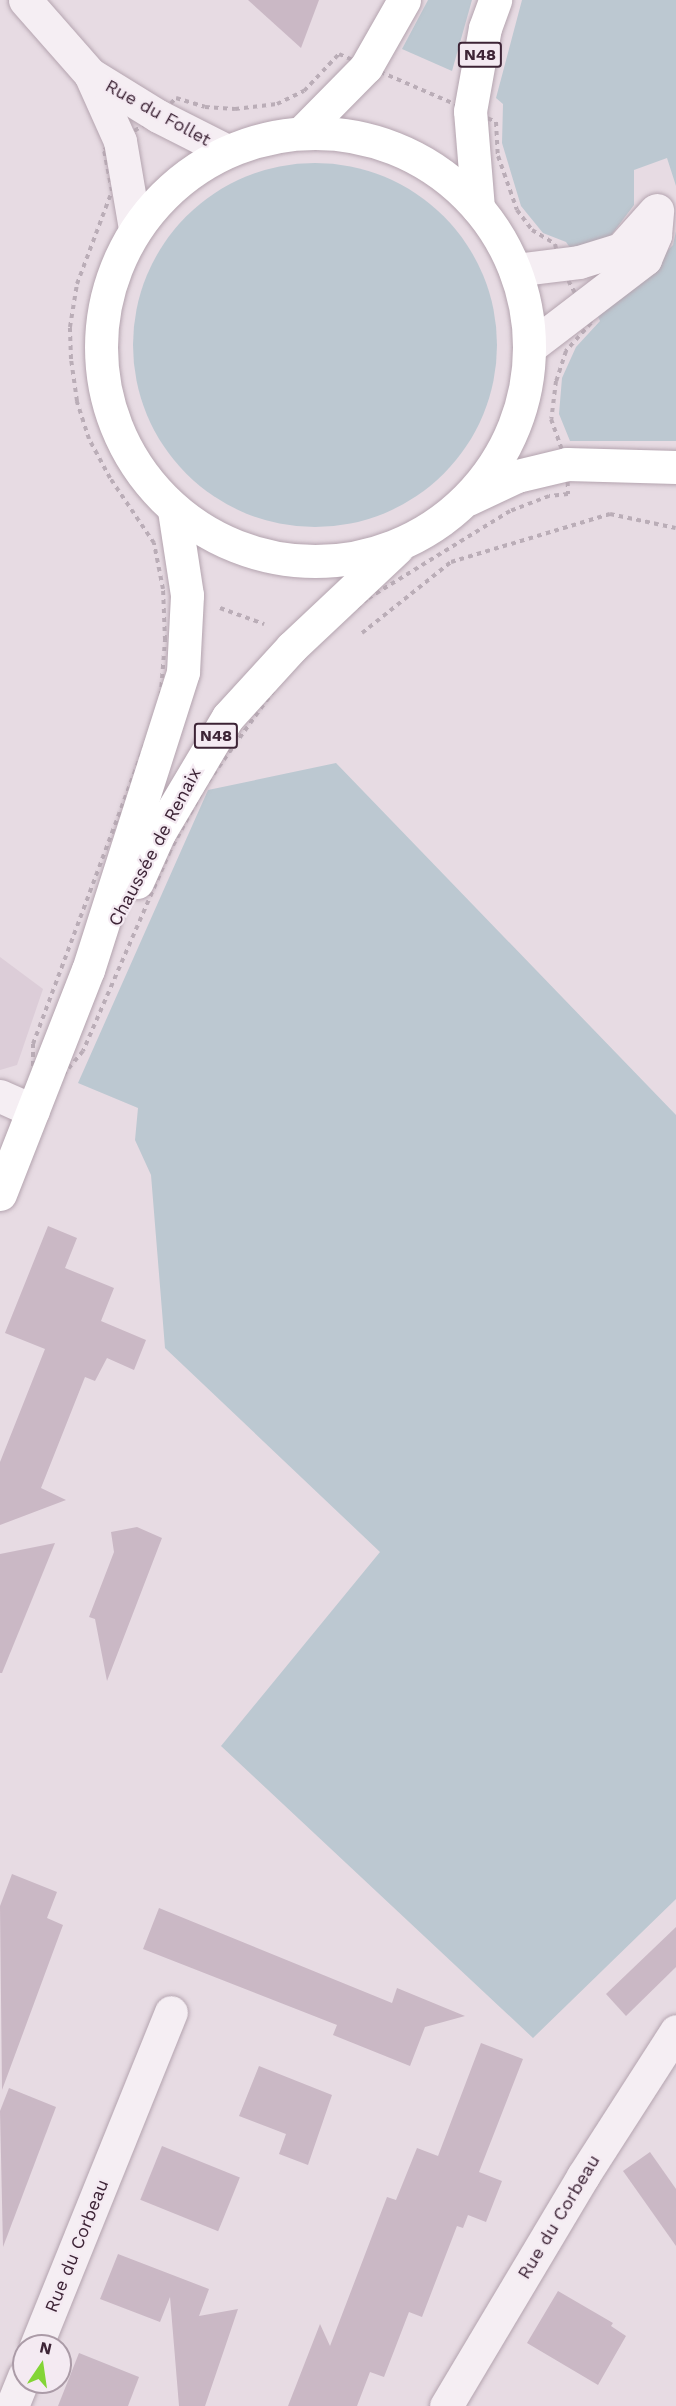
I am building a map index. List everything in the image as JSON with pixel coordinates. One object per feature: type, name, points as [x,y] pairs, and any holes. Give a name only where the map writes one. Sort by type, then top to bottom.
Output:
[{"type":"main road","points":[[301,134],[366,67],[404,0]]},
{"type":"main road","name":"N48","points":[[478,208],[485,28],[495,0]]},
{"type":"main road","points":[[301,134],[350,136],[398,150],[442,174],[478,208],[505,248],[523,295],[530,347],[527,380],[511,434],[489,473],[468,499],[447,517],[400,545],[342,561],[282,560],[225,543],[174,510],[147,482],[126,450],[110,415],[101,377],[99,339],[105,300],[116,263],[135,229],[176,184],[227,151],[263,139],[301,134]]},
{"type":"main road","points":[[468,499],[517,476],[567,464],[676,467]]},
{"type":"main road","name":"Chaussée de Renaix","points":[[0,1194],[88,970],[183,672],[175,592],[174,510]]},
{"type":"main road","name":"Chaussée de Renaix","points":[[88,970],[159,833],[228,717],[308,640],[400,545]]},
{"type":"street","name":"Rue du Follet","points":[[25,0],[90,74],[158,116],[227,151]]},
{"type":"street","name":"Rue du Follet","points":[[90,74],[120,141],[135,229]]},
{"type":"street","points":[[515,270],[579,262],[621,249],[657,210],[655,235],[645,260],[530,347]]},
{"type":"street","points":[[0,1096],[33,1111]]},
{"type":"street","name":"Rue du Corbeau","points":[[41,2334],[171,2012]]},
{"type":"street","name":"Rue du Corbeau","points":[[446,2406],[583,2176],[676,2031]]},
{"type":"path","points":[[176,98],[205,107],[235,109],[277,104],[304,91],[339,54],[483,117]]},
{"type":"path","points":[[33,1111],[33,1044],[160,705],[165,640],[175,592],[154,543],[110,478],[90,439],[77,401],[71,359],[70,327],[77,284],[112,191],[104,150]]},
{"type":"path","points":[[560,436],[551,419],[556,381],[566,351],[591,323]]},
{"type":"path","points":[[83,1052],[170,851],[205,786],[308,640],[367,599],[510,511],[549,496],[568,494]]},
{"type":"path","points":[[358,636],[451,562],[609,514],[676,528]]},
{"type":"path","points":[[175,592],[308,640]]},
{"type":"path","points":[[252,717],[271,707]]},
{"type":"shaded area","points":[[428,0],[472,0],[452,71],[402,49]]},
{"type":"shaded area","points":[[522,0],[676,0],[676,186],[667,158],[634,170],[634,205],[606,242],[571,249],[566,242],[543,233],[521,206],[502,143],[503,104],[496,98]]},
{"type":"shaded area","points":[[315,163],[350,167],[384,177],[416,194],[443,217],[466,244],[483,276],[493,310],[497,345],[493,380],[483,414],[466,446],[443,473],[416,496],[384,513],[350,523],[315,527],[280,523],[246,513],[214,496],[187,473],[164,446],[147,414],[137,380],[133,345],[137,310],[147,276],[164,244],[187,217],[214,194],[246,177],[280,167]]},
{"type":"shaded area","points":[[676,231],[676,441],[570,441],[559,414],[562,378],[576,347],[600,321],[596,312],[639,280],[673,245]]},
{"type":"shaded area","points":[[336,763],[676,1115],[676,1899],[533,2038],[221,1746],[380,1552],[165,1348],[151,1175],[135,1140],[138,1108],[78,1083],[208,790]]},
{"type":"shaded area","points":[[0,957],[43,989],[17,1065],[0,1070]]},
{"type":"building","points":[[248,0],[319,0],[301,48]]},
{"type":"building","points":[[48,1226],[77,1238],[65,1268],[114,1288],[101,1321],[146,1340],[134,1370],[107,1358],[95,1381],[85,1377],[41,1488],[66,1500],[0,1525],[0,1462],[45,1349],[5,1333]]},
{"type":"building","points":[[137,1527],[162,1538],[107,1681],[95,1619],[89,1617],[114,1552],[111,1532]]},
{"type":"building","points":[[55,1543],[2,1673],[0,1673],[0,1554]]},
{"type":"building","points":[[12,1874],[57,1892],[47,1918],[63,1925],[2,2090],[0,1906]]},
{"type":"building","points":[[159,1908],[392,2003],[397,1988],[465,2016],[425,2027],[410,2066],[333,2035],[337,2025],[143,1949]]},
{"type":"building","points":[[676,1927],[676,1967],[626,2016],[606,1994]]},
{"type":"building","points":[[481,2043],[523,2059],[479,2172],[502,2181],[486,2222],[468,2215],[463,2228],[457,2226],[422,2317],[409,2312],[384,2377],[370,2372],[357,2406],[288,2406],[320,2324],[330,2346],[387,2197],[396,2200],[417,2148],[438,2156]]},
{"type":"building","points":[[259,2066],[332,2095],[308,2165],[279,2154],[286,2134],[239,2116]]},
{"type":"building","points":[[9,2088],[56,2107],[3,2247],[0,2111]]},
{"type":"building","points":[[162,2146],[240,2177],[218,2231],[140,2200]]},
{"type":"building","points":[[650,2152],[676,2189],[676,2246],[623,2171]]},
{"type":"building","points":[[118,2254],[209,2289],[199,2316],[238,2309],[205,2406],[179,2406],[170,2297],[160,2322],[100,2299]]},
{"type":"building","points":[[558,2291],[613,2323],[611,2326],[626,2336],[598,2385],[527,2343]]},
{"type":"building","points":[[79,2353],[139,2377],[128,2406],[58,2406],[63,2394],[72,2394],[72,2371]]}]
